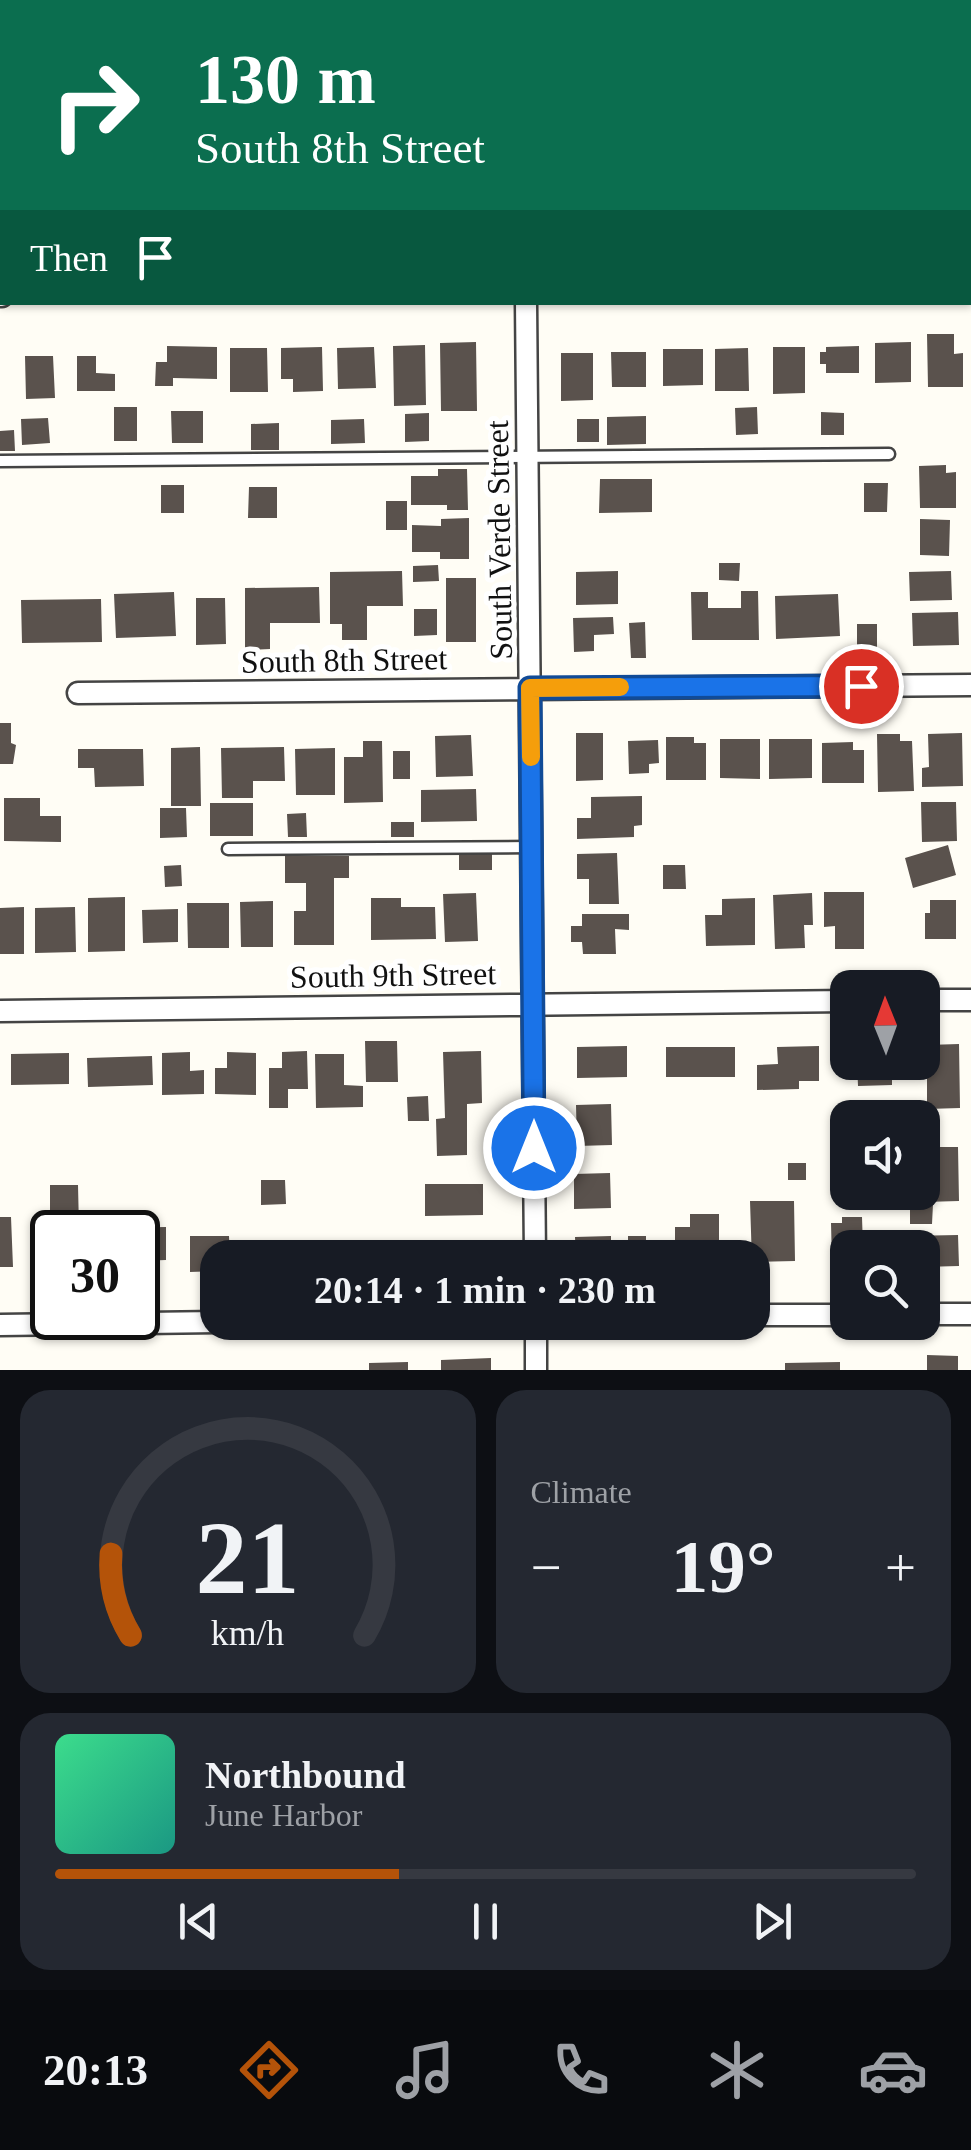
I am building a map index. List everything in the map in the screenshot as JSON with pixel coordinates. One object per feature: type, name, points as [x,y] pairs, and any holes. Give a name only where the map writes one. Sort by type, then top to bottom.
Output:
[{"type":"street","name":"South Verde Street","points":[[526,305],[535,1240]]},
{"type":"street","name":"South 8th Street","points":[[78,694],[971,685]]},
{"type":"street","points":[[940,1000],[971,1000]]},
{"type":"street","name":"South 9th Street","points":[[0,1011],[830,1001]]},
{"type":"street","points":[[940,1314],[971,1314]]},
{"type":"street","points":[[770,1315],[830,1315]]},
{"type":"street","points":[[0,1325],[200,1322]]},
{"type":"street","points":[[536,1340],[536,1370]]},
{"type":"lane","points":[[0,460],[889,454]]},
{"type":"lane","points":[[228,848],[532,847]]},
{"type":"building","points":[[927,334],[954,334],[954,354],[963,353],[963,387],[928,387]]},
{"type":"building","points":[[476,342],[477,411],[441,411],[440,343]]},
{"type":"building","points":[[911,342],[911,382],[875,383],[875,343]]},
{"type":"building","points":[[425,345],[426,405],[394,406],[393,346]]},
{"type":"building","points":[[167,346],[217,347],[217,379],[173,378],[173,386],[155,386],[156,362],[167,362]]},
{"type":"building","points":[[859,346],[859,373],[826,373],[826,364],[820,364],[820,352],[826,352],[826,347]]},
{"type":"building","points":[[322,347],[323,391],[293,392],[293,379],[281,379],[281,348]]},
{"type":"building","points":[[374,347],[376,388],[338,389],[337,348]]},
{"type":"building","points":[[773,347],[805,347],[805,393],[773,394]]},
{"type":"building","points":[[230,348],[267,348],[268,392],[230,392]]},
{"type":"building","points":[[748,348],[749,391],[715,391],[715,349]]},
{"type":"building","points":[[663,349],[703,349],[703,385],[663,386]]},
{"type":"building","points":[[611,352],[646,352],[646,387],[612,387]]},
{"type":"building","points":[[561,353],[593,353],[593,400],[561,401]]},
{"type":"building","points":[[25,356],[53,356],[55,398],[26,399]]},
{"type":"building","points":[[77,356],[96,356],[96,373],[115,374],[115,391],[77,391]]},
{"type":"building","points":[[114,407],[137,407],[137,441],[114,441]]},
{"type":"building","points":[[757,407],[758,434],[736,435],[735,408]]},
{"type":"building","points":[[171,411],[203,411],[203,443],[172,443]]},
{"type":"building","points":[[821,412],[844,413],[844,435],[821,435]]},
{"type":"building","points":[[429,413],[429,441],[405,442],[405,414]]},
{"type":"building","points":[[646,416],[646,444],[607,445],[607,417]]},
{"type":"building","points":[[48,418],[50,443],[22,445],[21,419]]},
{"type":"building","points":[[364,419],[365,443],[331,444],[331,420]]},
{"type":"building","points":[[577,419],[599,419],[599,442],[577,442]]},
{"type":"building","points":[[279,423],[279,450],[251,450],[251,424]]},
{"type":"building","points":[[14,430],[15,451],[0,451],[0,431]]},
{"type":"building","points":[[946,465],[946,473],[956,472],[956,508],[920,508],[919,466]]},
{"type":"building","points":[[438,469],[467,469],[468,510],[447,510],[447,505],[411,505],[411,476],[438,476]]},
{"type":"building","points":[[600,479],[652,479],[652,512],[599,513]]},
{"type":"building","points":[[864,483],[888,483],[887,512],[864,512]]},
{"type":"building","points":[[161,485],[184,485],[184,513],[161,513]]},
{"type":"building","points":[[249,487],[277,487],[277,518],[248,518]]},
{"type":"building","points":[[386,501],[407,501],[407,530],[386,530]]},
{"type":"building","points":[[469,518],[469,559],[440,559],[440,552],[412,552],[412,525],[441,526],[441,519]]},
{"type":"building","points":[[920,519],[950,520],[949,556],[920,555]]},
{"type":"building","points":[[719,563],[740,563],[739,581],[719,580]]},
{"type":"building","points":[[438,565],[439,581],[413,582],[413,566]]},
{"type":"building","points":[[402,571],[403,606],[367,606],[367,640],[342,640],[342,624],[330,624],[330,572]]},
{"type":"building","points":[[618,571],[618,604],[576,605],[576,572]]},
{"type":"building","points":[[951,571],[952,600],[910,601],[909,572]]},
{"type":"building","points":[[446,578],[476,578],[476,642],[446,642]]},
{"type":"building","points":[[319,587],[320,623],[270,623],[270,649],[245,650],[245,588]]},
{"type":"building","points":[[741,591],[758,591],[759,640],[692,640],[691,592],[708,592],[708,608],[741,608]]},
{"type":"building","points":[[174,592],[176,636],[116,638],[114,594]]},
{"type":"building","points":[[838,594],[840,636],[776,639],[775,596]]},
{"type":"building","points":[[196,598],[225,598],[226,644],[196,645]]},
{"type":"building","points":[[101,599],[102,642],[22,643],[21,600]]},
{"type":"building","points":[[414,609],[437,609],[437,635],[414,636]]},
{"type":"building","points":[[958,612],[959,645],[913,646],[912,613]]},
{"type":"building","points":[[613,617],[614,634],[594,635],[594,651],[574,652],[573,618]]},
{"type":"building","points":[[645,622],[646,658],[631,658],[629,623]]},
{"type":"building","points":[[857,624],[877,624],[877,648],[857,647]]},
{"type":"building","points":[[0,723],[11,723],[11,743],[16,745],[13,764],[0,764]]},
{"type":"building","points":[[576,733],[603,733],[603,780],[576,781]]},
{"type":"building","points":[[962,733],[963,786],[922,787],[922,768],[929,767],[928,734]]},
{"type":"building","points":[[877,734],[900,734],[900,741],[912,741],[914,791],[878,792]]},
{"type":"building","points":[[471,735],[473,776],[436,777],[435,736]]},
{"type":"building","points":[[666,737],[694,737],[694,743],[706,743],[706,780],[666,780]]},
{"type":"building","points":[[720,739],[760,739],[760,779],[720,778]]},
{"type":"building","points":[[769,739],[812,739],[812,778],[769,779]]},
{"type":"building","points":[[658,740],[659,763],[649,764],[649,773],[629,774],[628,741]]},
{"type":"building","points":[[363,741],[382,741],[383,802],[344,803],[344,757],[363,757]]},
{"type":"building","points":[[853,742],[853,750],[864,750],[864,783],[822,783],[822,743]]},
{"type":"building","points":[[200,747],[201,806],[171,806],[171,748]]},
{"type":"building","points":[[284,747],[285,781],[253,781],[253,798],[222,798],[221,748]]},
{"type":"building","points":[[335,748],[335,795],[296,795],[295,749]]},
{"type":"building","points":[[78,749],[143,749],[144,786],[95,787],[94,768],[78,768]]},
{"type":"building","points":[[393,751],[410,751],[410,779],[393,779]]},
{"type":"building","points":[[476,789],[477,821],[421,822],[421,790]]},
{"type":"building","points":[[642,796],[642,825],[634,826],[634,837],[577,839],[577,818],[591,818],[591,797]]},
{"type":"building","points":[[4,798],[40,798],[40,816],[61,816],[61,842],[4,841]]},
{"type":"building","points":[[921,802],[956,802],[957,841],[922,842]]},
{"type":"building","points":[[210,803],[253,803],[253,836],[210,836]]},
{"type":"building","points":[[160,808],[186,808],[187,837],[160,838]]},
{"type":"building","points":[[306,813],[307,837],[288,837],[287,814]]},
{"type":"building","points":[[391,822],[414,822],[414,837],[391,837]]},
{"type":"building","points":[[948,845],[956,875],[913,888],[905,858]]},
{"type":"building","points":[[492,852],[492,870],[459,870],[459,853]]},
{"type":"building","points":[[617,853],[619,904],[589,904],[589,879],[577,879],[577,854]]},
{"type":"building","points":[[285,856],[349,856],[349,878],[334,878],[334,945],[294,945],[294,911],[306,911],[306,883],[285,883]]},
{"type":"building","points":[[181,865],[182,886],[165,887],[164,866]]},
{"type":"building","points":[[663,865],[685,865],[686,889],[663,889]]},
{"type":"building","points":[[824,892],[864,892],[864,949],[835,949],[835,926],[824,927]]},
{"type":"building","points":[[476,893],[478,941],[445,942],[443,894]]},
{"type":"building","points":[[812,893],[813,925],[804,925],[805,948],[775,949],[773,895]]},
{"type":"building","points":[[125,897],[125,951],[88,952],[88,898]]},
{"type":"building","points":[[371,898],[401,898],[401,907],[435,907],[436,939],[371,940]]},
{"type":"building","points":[[755,898],[755,945],[706,946],[705,915],[722,915],[722,899]]},
{"type":"building","points":[[930,900],[956,900],[956,939],[925,939],[925,913],[930,913]]},
{"type":"building","points":[[273,901],[273,947],[241,947],[240,902]]},
{"type":"building","points":[[187,903],[229,903],[229,948],[188,948]]},
{"type":"building","points":[[24,907],[24,954],[0,954],[0,908]]},
{"type":"building","points":[[75,907],[76,952],[35,953],[35,908]]},
{"type":"building","points":[[178,909],[178,942],[143,943],[142,910]]},
{"type":"building","points":[[582,914],[629,914],[629,930],[615,929],[616,954],[583,954],[582,942],[571,942],[571,926],[582,926]]},
{"type":"building","points":[[365,1041],[397,1041],[398,1082],[366,1082]]},
{"type":"building","points":[[959,1044],[960,1108],[940,1109],[940,1100],[927,1100],[927,1080],[940,1080],[940,1045]]},
{"type":"building","points":[[627,1046],[627,1077],[577,1078],[577,1047]]},
{"type":"building","points":[[819,1046],[819,1081],[799,1081],[799,1089],[757,1090],[757,1065],[778,1064],[777,1047]]},
{"type":"building","points":[[666,1047],[735,1047],[735,1077],[666,1077]]},
{"type":"building","points":[[307,1051],[308,1089],[288,1089],[288,1108],[269,1108],[269,1068],[282,1068],[282,1052]]},
{"type":"building","points":[[481,1051],[482,1103],[467,1104],[467,1155],[437,1156],[436,1119],[445,1118],[443,1052]]},
{"type":"building","points":[[190,1052],[190,1071],[204,1070],[204,1094],[162,1095],[162,1053]]},
{"type":"building","points":[[227,1052],[256,1053],[256,1095],[215,1094],[215,1068],[227,1068]]},
{"type":"building","points":[[69,1053],[69,1084],[11,1085],[11,1054]]},
{"type":"building","points":[[315,1054],[344,1054],[344,1085],[363,1086],[363,1107],[316,1108]]},
{"type":"building","points":[[152,1056],[153,1085],[88,1087],[87,1058]]},
{"type":"building","points":[[858,1080],[892,1080],[892,1085],[858,1086]]},
{"type":"building","points":[[428,1096],[429,1121],[408,1121],[407,1097]]},
{"type":"building","points":[[611,1104],[612,1145],[577,1146],[576,1105]]},
{"type":"building","points":[[940,1147],[958,1147],[959,1201],[940,1202]]},
{"type":"building","points":[[788,1163],[806,1163],[806,1180],[788,1180]]},
{"type":"building","points":[[610,1173],[611,1208],[574,1209],[574,1174]]},
{"type":"building","points":[[261,1180],[285,1180],[286,1204],[261,1205]]},
{"type":"building","points":[[425,1184],[483,1184],[483,1215],[425,1216]]},
{"type":"building","points":[[50,1185],[78,1185],[79,1210],[50,1210]]},
{"type":"building","points":[[750,1201],[794,1201],[795,1261],[770,1262],[770,1240],[751,1240]]},
{"type":"building","points":[[910,1210],[933,1210],[932,1224],[910,1224]]},
{"type":"building","points":[[690,1214],[719,1214],[719,1240],[675,1240],[675,1227],[690,1227]]},
{"type":"building","points":[[0,1217],[11,1217],[13,1267],[0,1267]]},
{"type":"building","points":[[842,1217],[862,1217],[862,1230],[831,1230],[831,1223],[842,1223]]},
{"type":"building","points":[[160,1227],[166,1227],[166,1260],[160,1260]]},
{"type":"building","points":[[940,1235],[958,1235],[959,1266],[940,1267]]},
{"type":"building","points":[[190,1236],[229,1236],[229,1240],[200,1240],[200,1272],[190,1272]]},
{"type":"building","points":[[611,1236],[611,1240],[575,1240]]},
{"type":"building","points":[[628,1236],[646,1236],[646,1240],[628,1240]]},
{"type":"building","points":[[927,1355],[958,1356],[958,1370],[927,1370]]},
{"type":"building","points":[[491,1358],[491,1370],[441,1370],[441,1360]]},
{"type":"building","points":[[408,1362],[408,1370],[369,1370],[369,1363]]},
{"type":"building","points":[[840,1362],[840,1370],[785,1370],[785,1363]]},
{"type":"slow traffic","points":[[531,757],[530,688],[620,687]]},
{"type":"route","points":[[534,1148],[530,688],[861,686]]}]
